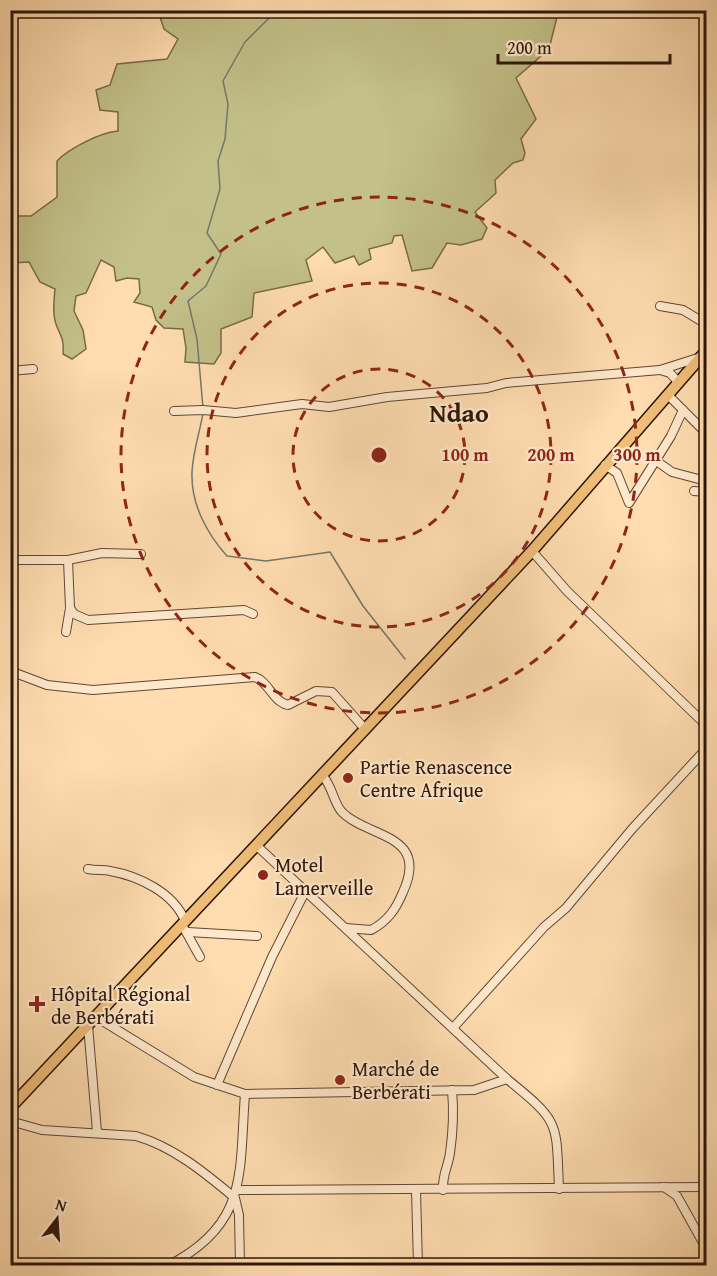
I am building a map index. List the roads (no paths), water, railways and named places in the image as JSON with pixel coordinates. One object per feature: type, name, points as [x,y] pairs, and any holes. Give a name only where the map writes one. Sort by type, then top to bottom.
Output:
[{"type":"main road","points":[[10,1120],[10,1110],[532,551],[704,353]]},
{"type":"street","points":[[660,306],[683,310],[706,324]]},
{"type":"street","points":[[174,411],[204,410],[236,413],[302,404],[329,407],[387,397],[487,388],[506,383],[660,370],[704,353]]},
{"type":"street","points":[[10,371],[33,369]]},
{"type":"street","points":[[660,370],[670,373],[679,383]]},
{"type":"street","points":[[668,395],[706,433]]},
{"type":"street","points":[[605,465],[617,473],[629,502],[683,410]]},
{"type":"street","points":[[655,460],[672,472],[706,481]]},
{"type":"street","points":[[694,491],[706,492]]},
{"type":"street","points":[[532,551],[567,591],[706,725]]},
{"type":"street","points":[[10,560],[68,560],[102,553],[141,554]]},
{"type":"street","points":[[66,632],[70,608],[68,560]]},
{"type":"street","points":[[70,608],[74,614],[88,620],[244,610],[253,614]]},
{"type":"street","points":[[10,671],[47,685],[93,690],[255,677],[262,680],[278,700],[288,705],[316,691],[332,692],[365,729]]},
{"type":"street","points":[[453,1028],[544,927],[566,908],[632,829],[706,749]]},
{"type":"street","points":[[323,776],[331,785],[339,810],[353,821],[387,835],[400,846],[409,862],[410,871],[395,910],[380,925],[364,930],[343,927]]},
{"type":"street","points":[[257,846],[551,1118],[556,1131],[559,1189]]},
{"type":"street","points":[[88,869],[101,872],[110,870],[155,887],[179,907],[184,926],[200,957]]},
{"type":"street","points":[[217,1085],[272,957],[306,890]]},
{"type":"street","points":[[184,926],[256,936]]},
{"type":"street","points":[[92,1021],[171,1064],[217,1085],[245,1094],[474,1090],[507,1079]]},
{"type":"street","points":[[92,1021],[97,1132]]},
{"type":"street","points":[[443,1190],[443,1173],[450,1153],[454,1115],[452,1090]]},
{"type":"street","points":[[240,1266],[239,1215],[236,1194],[245,1094]]},
{"type":"street","points":[[10,1120],[42,1130],[118,1133],[150,1140],[178,1155],[236,1194],[706,1187]]},
{"type":"street","points":[[664,1187],[677,1196],[706,1248]]},
{"type":"street","points":[[416,1190],[418,1266]]},
{"type":"street","points":[[167,1266],[190,1254],[224,1223],[236,1194]]},
{"type":"waterway","points":[[203,408],[197,339],[188,301],[206,286],[221,254],[207,233],[220,189],[218,161],[225,139],[228,104],[223,81],[245,42],[269,18],[269,10]]},
{"type":"waterway","points":[[203,413],[193,462],[193,488],[202,520],[220,548],[227,556],[266,561],[330,552],[363,606],[405,659]]},
{"type":"place","name":"Partie Renascence Centre Afrique","points":[[348,778]]},
{"type":"place","name":"Motel Lamerveille","points":[[263,875]]},
{"type":"place","name":"Hôpital Régional de Berbérati","points":[[37,1004]]},
{"type":"place","name":"Marché de Berbérati","points":[[340,1080]]},
{"type":"district","name":"Ndao","points":[[459,412]]}]
